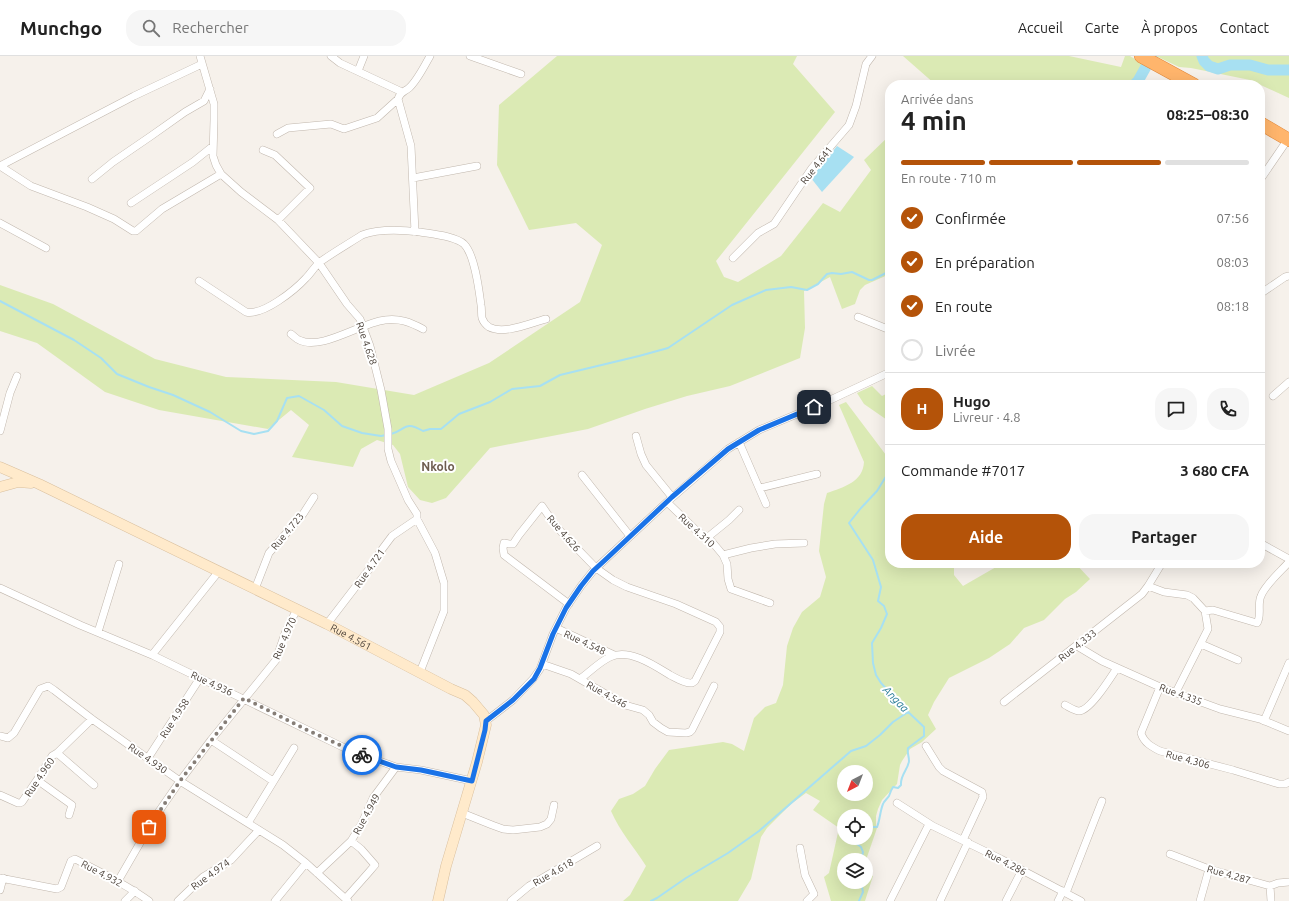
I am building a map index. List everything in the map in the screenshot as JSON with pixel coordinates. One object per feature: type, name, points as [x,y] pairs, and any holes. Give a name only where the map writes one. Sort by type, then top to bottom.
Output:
[{"type":"highway","points":[[1141,56],[1185,80]]},
{"type":"highway","points":[[1265,126],[1288,140]]},
{"type":"main road","name":"Rue 4.561","points":[[0,467],[39,484],[297,609],[465,695],[480,709],[486,721]]},
{"type":"main road","name":"Rue 4.561","points":[[0,487],[18,482],[39,484]]},
{"type":"main road","points":[[438,901],[446,866],[484,736],[486,721]]},
{"type":"street","name":"Rue 4.628","points":[[200,56],[214,104],[213,156],[221,174],[241,192],[278,220],[319,263],[363,325],[381,390],[388,429],[388,449],[391,461],[408,500],[417,514],[417,519],[435,553],[444,583],[444,611],[420,672]]},
{"type":"street","points":[[331,56],[340,63],[402,92]]},
{"type":"street","points":[[358,71],[364,56]]},
{"type":"street","points":[[278,134],[288,128],[331,124],[344,129],[377,118],[398,99],[402,92],[409,88],[425,67],[430,56]]},
{"type":"street","points":[[470,56],[521,74]]},
{"type":"street","name":"Rue 4.641","points":[[733,258],[758,233],[774,224],[812,168],[849,124],[856,106],[866,64],[872,56]]},
{"type":"street","points":[[202,64],[134,96],[0,166],[31,186],[87,207],[114,219],[133,231],[136,231],[153,216],[174,201],[221,174]]},
{"type":"street","points":[[92,179],[113,162],[185,112],[204,101],[210,89]]},
{"type":"street","points":[[398,99],[411,146],[416,232]]},
{"type":"street","points":[[1265,173],[1288,140]]},
{"type":"street","points":[[131,203],[193,162],[213,146]]},
{"type":"street","points":[[263,150],[275,155],[310,188],[278,220]]},
{"type":"street","points":[[413,178],[477,166]]},
{"type":"street","points":[[0,223],[46,248]]},
{"type":"street","points":[[199,281],[246,312],[256,312],[266,308],[283,297],[305,279],[319,263],[362,235],[377,231],[416,232],[434,234],[453,239],[464,244],[468,250],[476,272],[480,293],[482,318],[488,327],[508,329],[546,318]]},
{"type":"street","points":[[1265,291],[1288,276]]},
{"type":"street","points":[[858,317],[885,328]]},
{"type":"street","points":[[291,334],[299,340],[316,342],[342,336],[363,325],[385,320],[407,321],[423,329]]},
{"type":"street","points":[[486,721],[513,700],[526,688],[537,674],[556,628],[569,604],[581,586],[596,568],[728,449],[759,430],[828,401],[885,374]]},
{"type":"street","points":[[0,431],[10,393],[17,376]]},
{"type":"street","points":[[1273,396],[1289,382]]},
{"type":"street","name":"Rue 4.310","points":[[636,436],[646,465],[670,500],[698,532],[708,537],[723,555],[727,564],[728,578],[731,589],[770,604]]},
{"type":"street","points":[[739,442],[766,504]]},
{"type":"street","points":[[760,488],[818,474]]},
{"type":"street","points":[[582,475],[630,536]]},
{"type":"street","name":"Rue 4.723","points":[[255,589],[269,553],[303,514],[314,497]]},
{"type":"street","name":"Rue 4.626","points":[[569,604],[504,556],[504,543],[513,544],[542,506],[558,528],[596,568],[621,585],[676,604],[716,622],[720,627]]},
{"type":"street","points":[[708,537],[739,510]]},
{"type":"street","name":"Rue 4.721","points":[[327,624],[370,568],[392,536],[417,519]]},
{"type":"street","points":[[723,555],[775,544],[804,543]]},
{"type":"street","points":[[1265,546],[1289,558]]},
{"type":"street","points":[[1205,611],[1213,610],[1256,623],[1259,620],[1261,594],[1289,562]]},
{"type":"street","points":[[98,632],[119,564]]},
{"type":"street","name":"Rue 4.333","points":[[1004,702],[1142,594],[1159,568]]},
{"type":"street","points":[[152,655],[219,571]]},
{"type":"street","points":[[1148,586],[1164,592],[1187,595],[1193,598],[1205,611],[1208,629],[1176,692]]},
{"type":"street","name":"Rue 4.936","points":[[0,588],[152,655],[244,698],[349,750],[396,767],[421,770],[472,781]]},
{"type":"street","name":"Rue 4.970","points":[[118,881],[155,817],[180,781],[244,698],[276,660],[285,633],[297,609]]},
{"type":"street","name":"Rue 4.548","points":[[556,628],[614,655],[643,660],[682,681],[692,683],[695,681],[720,632],[720,627]]},
{"type":"street","points":[[1201,644],[1238,660]]},
{"type":"street","name":"Rue 4.335","points":[[1077,646],[1102,661],[1160,687],[1220,709],[1264,721],[1289,731]]},
{"type":"street","points":[[580,679],[614,655]]},
{"type":"street","points":[[1264,721],[1289,663]]},
{"type":"street","name":"Rue 4.546","points":[[542,664],[562,670],[580,679],[625,706],[643,710],[649,715],[653,722],[668,732],[690,732],[714,686]]},
{"type":"street","points":[[1065,705],[1078,712],[1083,711],[1106,685],[1117,668]]},
{"type":"street","name":"Rue 4.958","points":[[148,758],[200,678]]},
{"type":"street","name":"Rue 4.930","points":[[0,736],[8,738],[14,733],[40,689],[48,686],[180,781],[283,845],[306,863],[347,900]]},
{"type":"street","name":"Rue 4.306","points":[[1160,687],[1141,734],[1146,742],[1152,747],[1160,752],[1233,770],[1279,784],[1289,782]]},
{"type":"street","name":"Rue 4.960","points":[[0,795],[20,803],[52,756],[92,719]]},
{"type":"street","points":[[211,740],[274,781]]},
{"type":"street","points":[[926,746],[943,771],[982,792],[983,797],[940,901]]},
{"type":"street","points":[[248,823],[294,748]]},
{"type":"street","points":[[57,753],[94,785]]},
{"type":"street","name":"Rue 4.949","points":[[316,873],[352,841],[371,802],[396,767]]},
{"type":"street","points":[[37,780],[72,805],[69,815]]},
{"type":"street","points":[[1058,901],[1064,892],[1102,801]]},
{"type":"street","name":"Rue 4.286","points":[[897,803],[929,824],[1081,901]]},
{"type":"street","points":[[462,813],[492,826],[513,830],[540,827],[547,824],[552,819],[554,805]]},
{"type":"street","points":[[890,901],[929,824]]},
{"type":"street","name":"Rue 4.974","points":[[178,901],[203,877],[231,860],[259,830]]},
{"type":"street","points":[[347,900],[374,865],[361,849],[352,841]]},
{"type":"street","name":"Rue 4.618","points":[[511,901],[529,886],[597,846]]},
{"type":"street","points":[[800,848],[805,874],[814,894],[807,901]]},
{"type":"street","name":"Rue 4.287","points":[[1170,854],[1209,869],[1270,886],[1278,883],[1289,882]]},
{"type":"street","name":"Rue 4.932","points":[[1,878],[57,889],[61,887],[71,861],[75,859],[118,881],[149,901]]},
{"type":"street","points":[[275,901],[306,863]]},
{"type":"street","points":[[1200,901],[1209,869]]},
{"type":"street","points":[[1006,901],[1022,870]]},
{"type":"street","points":[[0,890],[1,878]]},
{"type":"street","points":[[1270,886],[1271,901]]},
{"type":"street","points":[[125,901],[135,891]]},
{"type":"green space","points":[[557,56],[797,56],[793,64],[835,112],[716,261],[724,277],[738,282],[781,256],[823,203],[840,212],[871,170],[864,160],[885,140],[885,276],[865,285],[860,290],[855,304],[842,309],[830,277],[804,291],[805,328],[800,358],[730,386],[687,396],[588,429],[490,448],[446,498],[432,503],[420,500],[408,487],[400,454],[393,445],[377,440],[361,449],[353,467],[292,457],[309,425],[291,410],[268,429],[159,410],[105,392],[37,343],[0,331],[0,285],[53,304],[155,359],[226,377],[336,382],[414,395],[489,363],[580,302],[602,245],[576,223],[529,230],[497,165],[499,105]]},
{"type":"green space","points":[[903,56],[1069,56],[1121,67],[1125,56],[1130,56],[1149,68],[1143,80],[930,80]]},
{"type":"green space","points":[[1156,56],[1289,56],[1289,98],[1265,87],[1265,80],[1250,80],[1179,67]]},
{"type":"green space","points":[[872,386],[882,396],[885,394],[885,419],[864,404],[857,393]]},
{"type":"green space","points":[[846,402],[885,454],[885,568],[954,568],[954,575],[963,586],[994,568],[1080,568],[1090,579],[1076,592],[1065,599],[1044,620],[1024,628],[1010,644],[989,658],[949,678],[928,715],[936,729],[922,742],[910,749],[902,761],[897,784],[882,800],[878,809],[876,816],[877,828],[873,840],[873,809],[837,809],[837,827],[813,810],[820,801],[806,793],[791,804],[767,828],[761,837],[751,879],[738,901],[623,901],[630,895],[646,866],[623,833],[611,811],[619,799],[633,794],[645,786],[669,750],[723,742],[732,744],[744,751],[754,718],[765,707],[776,703],[783,685],[787,646],[793,628],[802,612],[820,597],[826,577],[819,551],[824,504],[827,493],[852,483],[863,469],[864,462],[839,405]]},
{"type":"green space","points":[[837,837],[837,845],[871,845],[868,853],[837,853],[837,889],[869,889],[865,901],[831,901],[824,877],[829,873]]},
{"type":"water","points":[[837,146],[854,157],[822,192],[811,178]]},
{"type":"waterway","name":"Angaa","points":[[1139,80],[1152,56]]},
{"type":"waterway","name":"Angaa","points":[[1202,56],[1204,61],[1209,66],[1218,69],[1230,65],[1250,65],[1268,70],[1289,70]]},
{"type":"waterway","points":[[391,434],[408,426],[412,426],[423,431],[430,429],[441,429],[459,414],[490,402],[512,389],[540,386],[560,375],[668,348],[732,305],[766,290],[791,287],[807,290],[818,284],[827,274],[832,273],[841,274],[852,272],[869,280],[885,274]]},
{"type":"waterway","points":[[0,301],[74,340],[101,358],[117,374],[173,395],[210,412],[241,431],[254,434],[268,431],[277,421],[287,398],[299,396],[324,410],[342,426],[362,433],[381,436],[386,435]]},
{"type":"waterway","name":"Angaa","points":[[873,827],[877,827],[883,803],[889,796],[891,790],[893,787],[898,788],[901,785],[901,781],[909,761],[908,748],[924,736],[924,727],[901,705],[881,683],[876,675],[873,663],[872,643],[887,614],[884,606],[878,601],[881,587],[873,560],[849,523],[877,491],[885,478]]},
{"type":"waterway","points":[[651,901],[728,853],[759,831],[851,751],[866,746],[893,722],[908,712]]},
{"type":"waterway","name":"Angaa","points":[[858,845],[861,847],[863,853]]},
{"type":"waterway","name":"Angaa","points":[[859,901],[863,892],[862,889]]},
{"type":"way so far","points":[[149,827],[180,781],[244,698],[309,731],[362,755]]},
{"type":"district","name":"Nkolo","points":[[438,467]]},
{"type":"route","points":[[362,755],[396,767],[421,770],[472,781],[486,721],[513,700],[534,679],[566,608],[593,571],[667,502],[728,449],[759,430],[814,407]]}]
